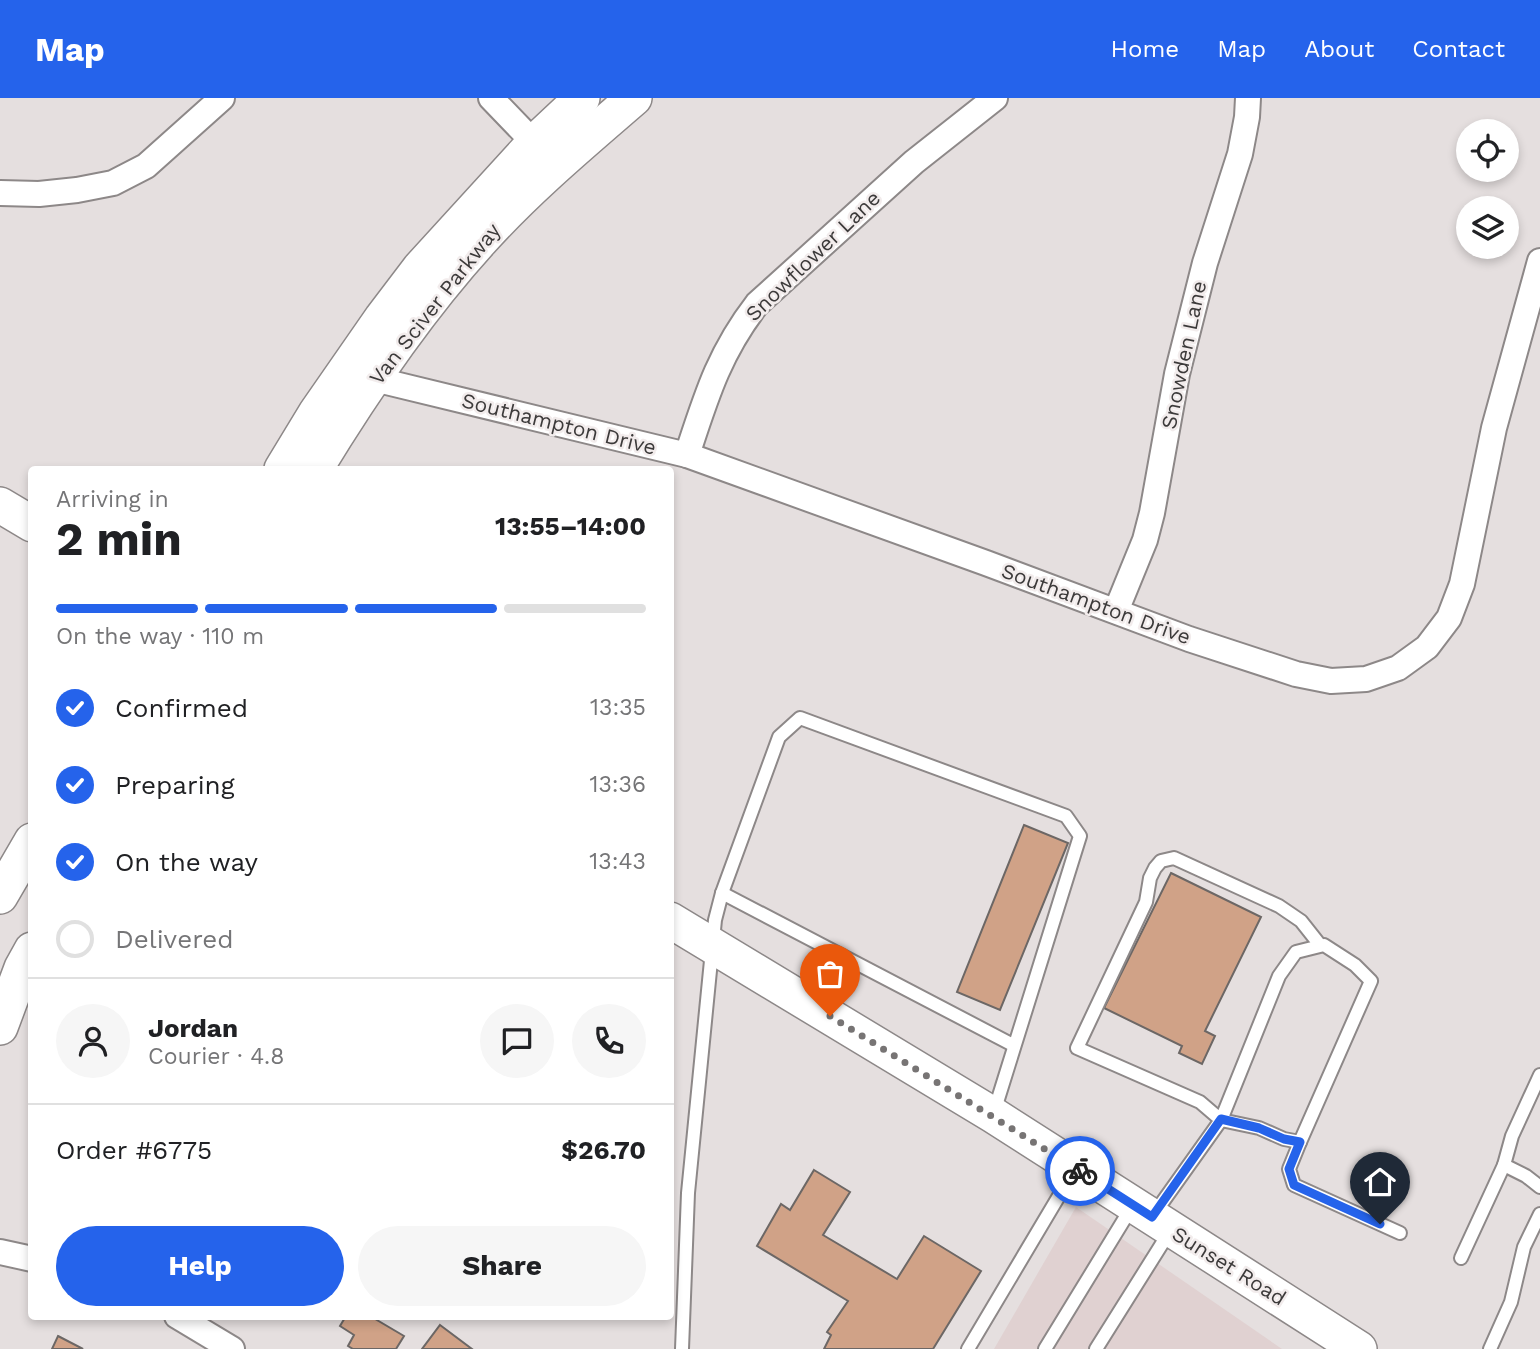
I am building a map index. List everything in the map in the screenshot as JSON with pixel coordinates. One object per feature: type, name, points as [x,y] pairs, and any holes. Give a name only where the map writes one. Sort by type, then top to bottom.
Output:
[{"type":"street","points":[[0,193],[40,194],[113,183],[146,166],[222,98]]},
{"type":"street","points":[[491,98],[546,154]]},
{"type":"street","name":"Van Sciver Parkway","points":[[317,466],[374,379],[546,154],[582,98]]},
{"type":"street","name":"Van Sciver Parkway","points":[[284,466],[316,413],[389,308],[437,249],[546,154],[634,98]]},
{"type":"street","name":"Snowflower Lane","points":[[687,455],[721,358],[736,331],[757,304],[897,177],[995,98]]},
{"type":"street","name":"Snowden Lane","points":[[1116,611],[1145,540],[1152,513],[1177,374],[1205,263],[1240,154],[1248,98]]},
{"type":"street","name":"Southampton Drive","points":[[374,379],[687,455],[1189,639],[1296,674],[1331,681],[1366,679],[1398,668],[1427,647],[1449,618],[1462,584],[1494,428],[1540,261]]},
{"type":"street","points":[[0,505],[28,522]]},
{"type":"street","points":[[0,896],[28,848]]},
{"type":"street","name":"Sunset Road","points":[[674,922],[992,1115],[1359,1349]]},
{"type":"street","points":[[0,1027],[28,957]]},
{"type":"street","points":[[0,1252],[28,1258]]},
{"type":"street","points":[[183,1320],[222,1346]]},
{"type":"lane","points":[[682,1349],[688,1193],[715,920],[722,893],[779,737],[800,718],[1066,816],[1080,836],[992,1115]]},
{"type":"lane","points":[[1300,1142],[1221,1119],[1200,1102],[1077,1048],[1146,902],[1150,878],[1161,861],[1174,858],[1279,906],[1301,921],[1320,946]]},
{"type":"lane","points":[[722,893],[1013,1045]]},
{"type":"lane","points":[[1045,1349],[1152,1217],[1221,1119],[1279,975],[1296,951],[1324,945],[1355,965],[1371,981],[1289,1169],[1294,1185],[1400,1233]]},
{"type":"lane","points":[[1461,1258],[1504,1166],[1512,1136],[1540,1075]]},
{"type":"lane","points":[[1504,1166],[1526,1176],[1540,1187]]},
{"type":"lane","points":[[968,1349],[1075,1168]]},
{"type":"lane","points":[[1490,1349],[1511,1302],[1524,1247],[1540,1214]]},
{"type":"lane","points":[[1096,1349],[1152,1217]]},
{"type":"shaded area","points":[[1076,1207],[1282,1349],[994,1349]]},
{"type":"building","points":[[1024,825],[1068,843],[1000,1010],[957,992]]},
{"type":"building","points":[[1171,873],[1261,917],[1205,1031],[1215,1036],[1202,1064],[1179,1053],[1182,1046],[1104,1008]]},
{"type":"building","points":[[814,1170],[850,1192],[823,1235],[897,1279],[924,1236],[981,1271],[933,1349],[824,1349],[831,1335],[827,1332],[848,1301],[757,1246],[781,1204],[790,1210]]},
{"type":"building","points":[[344,1320],[377,1320],[404,1336],[396,1349],[353,1349],[348,1346],[354,1335],[340,1326]]},
{"type":"building","points":[[440,1325],[472,1349],[422,1349]]},
{"type":"building","points":[[58,1336],[83,1349],[52,1349]]},
{"type":"way so far","points":[[830,1016],[1080,1171]]},
{"type":"route","points":[[1080,1171],[1152,1217],[1221,1119],[1300,1142],[1289,1169],[1294,1185],[1380,1224]]}]
